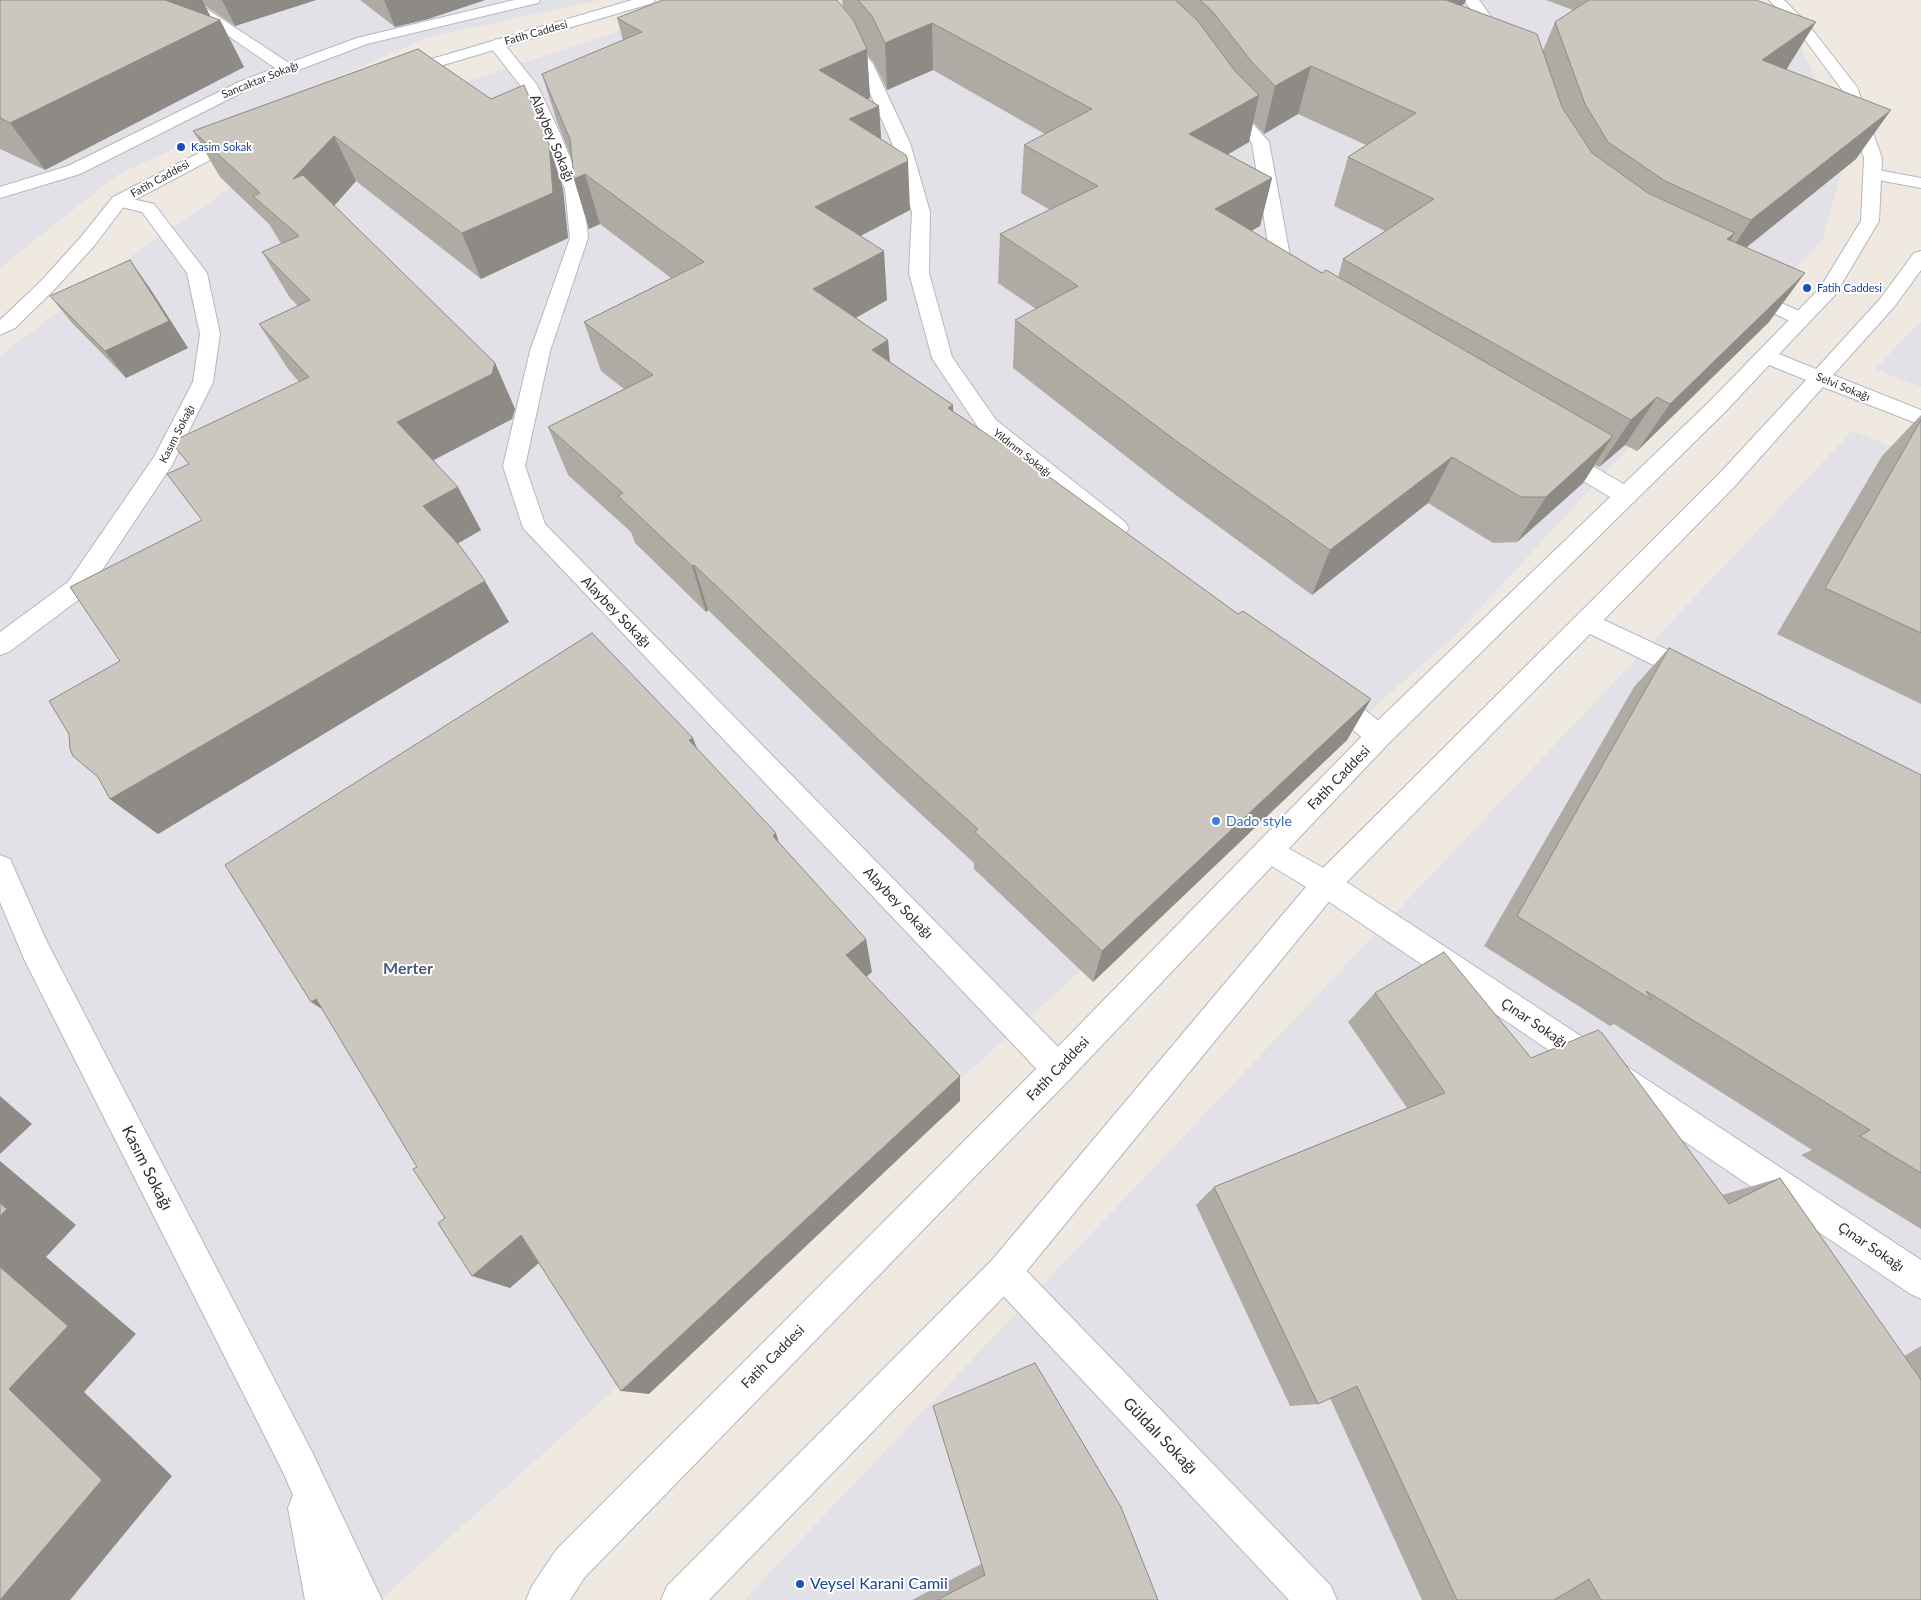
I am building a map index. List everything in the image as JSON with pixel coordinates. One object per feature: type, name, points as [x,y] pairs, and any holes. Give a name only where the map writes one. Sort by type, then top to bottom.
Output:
[{"type":"street","points":[[184,0],[287,69]]},
{"type":"street","name":"Sancaktar Sokağı","points":[[0,193],[74,170],[245,85],[362,41],[533,0]]},
{"type":"street","name":"Fatih Caddesi","points":[[386,78],[648,0]]},
{"type":"street","name":"Yıldırım Sokağı","points":[[812,0],[866,67],[901,143],[921,212],[919,273],[942,358],[988,425],[1136,543]]},
{"type":"street","points":[[1471,0],[1514,57]]},
{"type":"street","name":"Fatih Caddesi","points":[[546,1600],[570,1564],[1058,1069],[1379,736],[1718,406],[1828,291],[1870,221],[1874,158],[1851,90],[1802,26],[1776,0]]},
{"type":"street","name":"Alaybey Sokağı","points":[[496,44],[531,88],[551,131],[574,190],[580,238],[540,351],[514,466],[535,528],[1058,1069]]},
{"type":"street","points":[[1218,92],[1233,114],[1260,142],[1281,262],[1302,298]]},
{"type":"street","name":"Fatih Caddesi","points":[[0,329],[8,324],[47,286],[87,242],[119,201],[226,143],[252,132]]},
{"type":"street","points":[[1873,174],[1921,183]]},
{"type":"street","name":"Kasım Sokağı","points":[[0,645],[77,588],[164,460],[203,382],[210,334],[197,273],[148,208],[119,201]]},
{"type":"street","points":[[681,1600],[1004,1272],[1326,884],[1726,481],[1887,303],[1921,257]]},
{"type":"street","points":[[1732,286],[1801,319]]},
{"type":"street","name":"Selvi Sokağı","points":[[1765,356],[1921,418]]},
{"type":"street","points":[[1542,446],[1626,496]]},
{"type":"street","points":[[1586,621],[1719,685]]},
{"type":"street","points":[[1316,686],[1379,736]]},
{"type":"street","name":"Çınar Sokağı","points":[[1270,850],[1326,884],[1921,1281]]},
{"type":"street","name":"Kasım Sokağı","points":[[0,868],[36,951],[299,1465]]},
{"type":"street","name":"Güldalı Sokağı","points":[[1004,1272],[1317,1600]]},
{"type":"street","points":[[299,1465],[325,1600]]},
{"type":"street","points":[[299,1465],[362,1600]]},
{"type":"shaded area","points":[[0,0],[599,0],[426,38],[120,173],[0,268]]},
{"type":"shaded area","points":[[712,0],[1755,0],[1797,41],[1849,144],[1823,239],[1454,636],[380,1600],[0,1600],[0,356],[116,267],[306,135]]},
{"type":"shaded area","points":[[1921,321],[1921,387],[1875,369]]},
{"type":"shaded area","points":[[1852,431],[1921,458],[1921,1600],[744,1600]]},
{"type":"building","points":[[0,0],[165,0],[220,20],[10,123],[0,118]]},
{"type":"building","points":[[663,0],[837,0],[854,21],[867,49],[819,70],[879,106],[849,119],[906,155],[908,161],[815,207],[884,251],[813,289],[888,340],[872,350],[953,405],[948,408],[1037,468],[1238,614],[1243,611],[1371,699],[1102,951],[975,832],[978,829],[881,742],[694,565],[692,566],[618,496],[623,493],[548,427],[653,375],[584,322],[704,262],[585,174],[574,179],[570,139],[542,74],[642,32],[617,18]]},
{"type":"building","points":[[858,0],[1175,0],[1197,20],[1235,71],[1259,95],[1189,134],[1272,178],[1215,209],[1322,273],[1326,270],[1613,436],[1546,497],[1521,497],[1452,457],[1330,550],[1179,443],[1015,320],[1078,286],[1000,234],[1098,186],[1024,145],[1092,109],[932,23],[885,43],[872,16]]},
{"type":"building","points":[[1200,0],[1446,0],[1537,34],[1562,107],[1592,153],[1648,193],[1735,233],[1727,239],[1805,273],[1670,404],[1657,397],[1631,420],[1343,259],[1434,199],[1348,157],[1416,113],[1311,66],[1275,86],[1251,61],[1213,12]]},
{"type":"building","points":[[1589,0],[1756,0],[1816,22],[1762,60],[1891,110],[1751,220],[1665,181],[1608,142],[1585,104],[1555,22]]},
{"type":"building","points":[[418,49],[491,99],[524,85],[549,144],[553,193],[462,233],[334,136],[293,179],[303,175],[495,363],[492,374],[397,422],[458,487],[423,506],[460,546],[485,581],[110,799],[98,777],[73,756],[70,749],[69,734],[49,701],[120,661],[70,587],[202,520],[167,474],[189,464],[171,442],[309,377],[259,324],[310,300],[262,252],[299,236],[253,196],[260,193],[193,131]]},
{"type":"building","points":[[130,260],[169,321],[105,351],[50,296]]},
{"type":"building","points":[[1921,420],[1921,633],[1825,588]]},
{"type":"building","points":[[592,633],[693,738],[689,740],[776,833],[773,836],[866,939],[846,955],[960,1076],[621,1391],[521,1235],[472,1276],[438,1223],[445,1218],[413,1169],[417,1167],[316,999],[311,1002],[225,865]]},
{"type":"building","points":[[1669,648],[1921,775],[1921,1173],[1860,1136],[1870,1130],[1646,991],[1652,1000],[1517,916]]},
{"type":"building","points":[[1444,952],[1531,1058],[1598,1030],[1602,1033],[1729,1204],[1780,1178],[1921,1380],[1921,1600],[1601,1600],[1589,1579],[1554,1600],[1457,1600],[1357,1386],[1318,1404],[1214,1187],[1445,1093],[1375,993]]},
{"type":"building","points":[[0,1203],[7,1209],[0,1216]]},
{"type":"building","points":[[0,1267],[68,1326],[9,1389],[102,1480],[0,1600]]},
{"type":"building","points":[[1035,1363],[1121,1507],[1158,1600],[937,1600],[985,1575],[933,1406]]},
{"type":"place","name":"Kasim Sokak","points":[[181,147]]},
{"type":"place","name":"Fatih Caddesi","points":[[1807,288]]},
{"type":"place","name":"Dado style","points":[[1216,821]]},
{"type":"place","name":"Veysel Karani Camii","points":[[800,1584]]},
{"type":"district","name":"Merter","points":[[408,969]]}]
